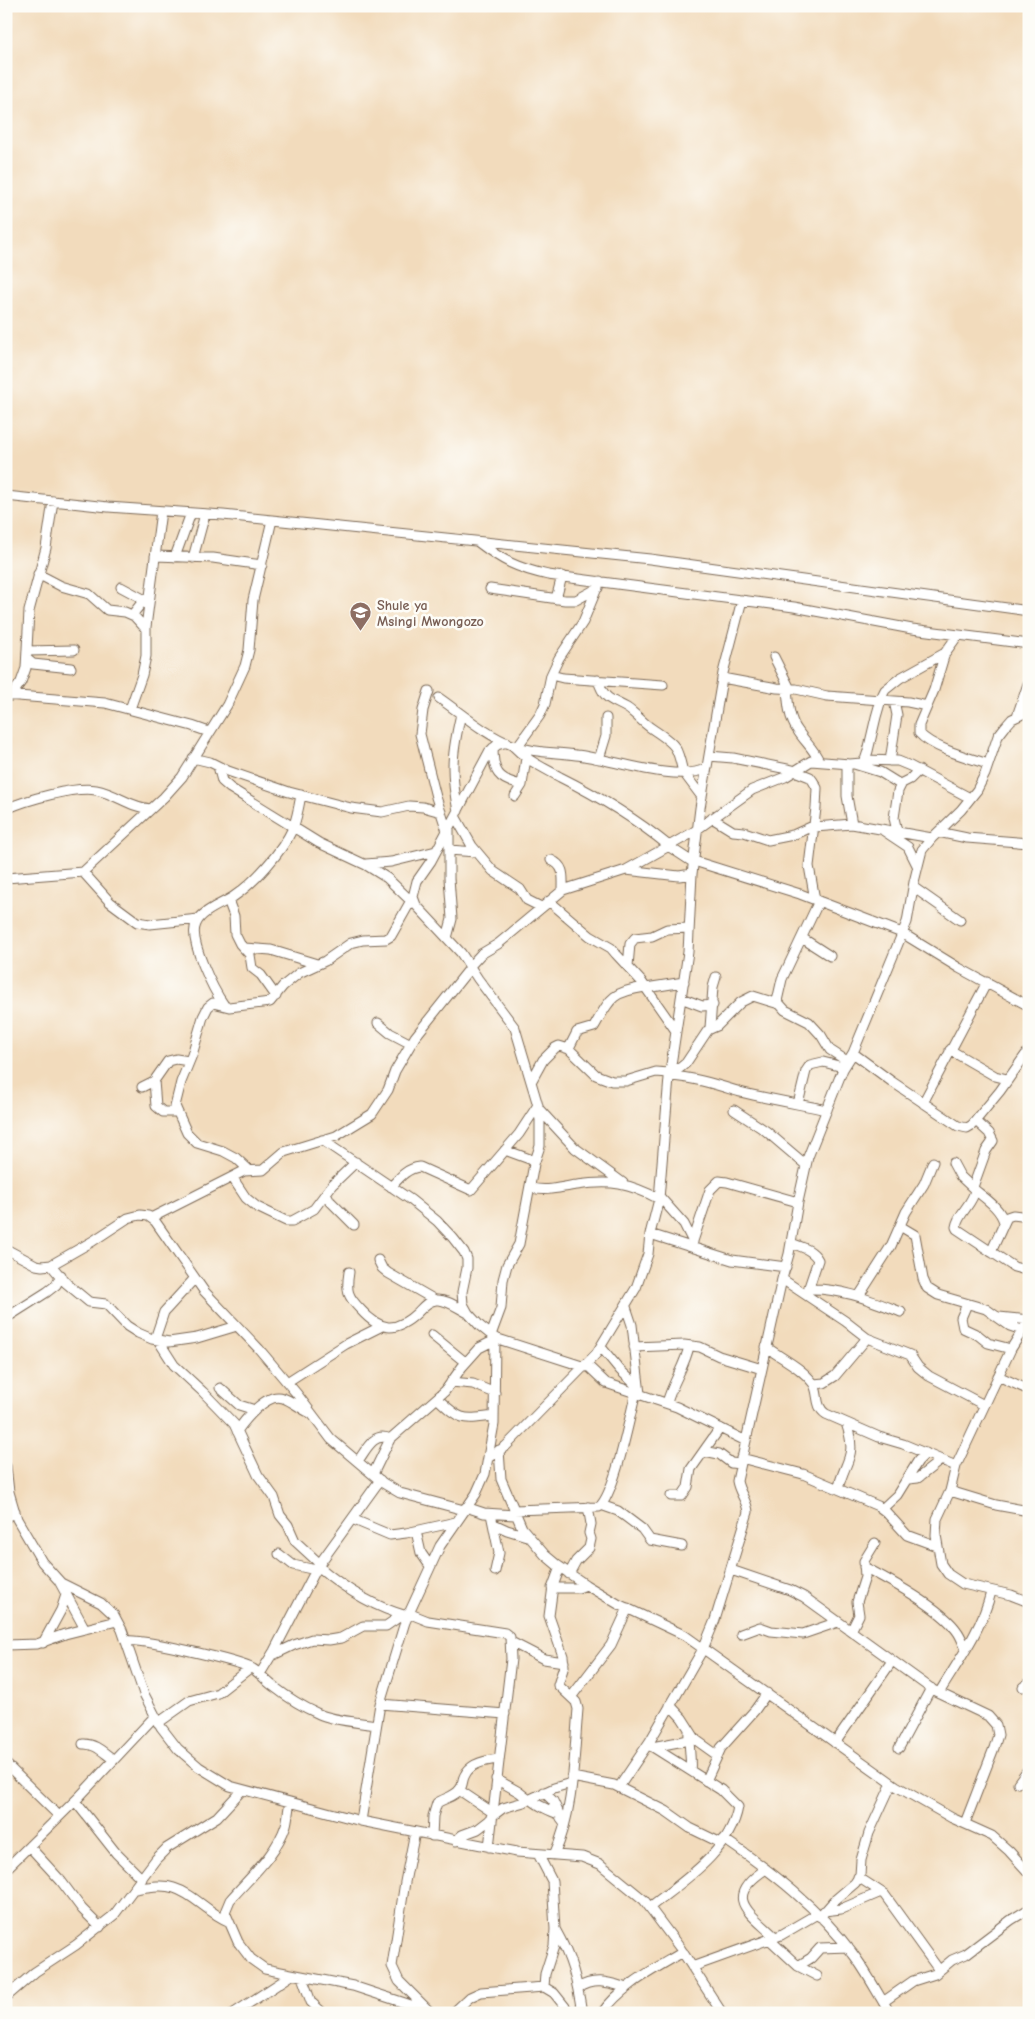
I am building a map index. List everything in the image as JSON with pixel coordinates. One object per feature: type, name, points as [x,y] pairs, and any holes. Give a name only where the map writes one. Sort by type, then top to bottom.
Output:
[{"type":"street","points":[[6,496],[272,520],[669,561],[1029,611]]},
{"type":"street","points":[[9,696],[16,691],[25,671],[29,611],[46,548],[54,501]]},
{"type":"street","points":[[130,709],[142,675],[146,656],[147,601],[161,511]]},
{"type":"street","points":[[174,557],[191,513]]},
{"type":"street","points":[[193,558],[204,514]]},
{"type":"street","points":[[6,878],[84,872],[182,777],[227,705],[245,666],[250,650],[253,600],[272,520]]},
{"type":"street","points":[[478,541],[501,560],[525,570],[599,584],[794,607],[902,628],[1029,644]]},
{"type":"street","points":[[155,556],[214,558],[262,565]]},
{"type":"street","points":[[38,574],[61,586],[89,594],[107,610],[125,612],[132,615],[146,629]]},
{"type":"street","points":[[556,599],[562,576]]},
{"type":"street","points":[[490,589],[556,599],[576,600],[599,584]]},
{"type":"street","points":[[512,745],[540,715],[545,704],[551,675],[590,608],[599,584]]},
{"type":"street","points":[[121,587],[147,601]]},
{"type":"street","points":[[568,600],[590,608]]},
{"type":"street","points":[[488,1458],[506,1446],[567,1382],[586,1366],[601,1347],[636,1288],[648,1254],[650,1234],[659,1198],[669,1073],[684,982],[692,874],[702,797],[722,678],[742,600]]},
{"type":"street","points":[[132,615],[147,601]]},
{"type":"street","points":[[958,635],[945,653],[934,690],[919,725],[919,733],[924,738],[952,751],[988,764]]},
{"type":"street","points":[[27,655],[74,650]]},
{"type":"street","points":[[865,760],[880,701],[885,690],[900,678],[945,653]]},
{"type":"street","points":[[27,655],[33,664],[71,668]]},
{"type":"street","points":[[774,657],[788,689],[790,712],[797,730],[816,753],[819,761]]},
{"type":"street","points":[[25,671],[33,672],[42,665]]},
{"type":"street","points":[[551,675],[663,685]]},
{"type":"street","points":[[722,678],[827,696],[894,701],[926,706]]},
{"type":"street","points":[[598,680],[601,691],[610,700],[635,714],[652,729],[669,740],[678,755],[683,773],[702,797]]},
{"type":"street","points":[[1017,716],[1029,681]]},
{"type":"street","points":[[429,691],[423,710],[420,734],[441,812],[448,828],[452,919],[447,938]]},
{"type":"street","points":[[9,696],[105,703],[210,732]]},
{"type":"street","points":[[439,698],[482,728],[512,745],[526,758],[616,809],[694,862],[817,900],[902,933],[1028,1006],[1029,1000]]},
{"type":"street","points":[[890,761],[897,715],[894,701]]},
{"type":"street","points":[[619,1787],[650,1745],[670,1705],[703,1649],[731,1570],[748,1512],[748,1504],[738,1491],[737,1481],[766,1347],[786,1267],[806,1165],[827,1110],[902,933],[922,850],[970,798],[985,774],[998,736],[1012,719],[1029,711]]},
{"type":"street","points":[[462,714],[452,755],[452,776],[457,813],[476,852],[492,871],[520,889],[527,900],[541,907]]},
{"type":"street","points":[[599,759],[606,736],[606,718]]},
{"type":"street","points":[[493,748],[512,745],[544,753],[577,754],[672,773],[700,772],[707,768]]},
{"type":"street","points":[[493,748],[417,881],[412,899],[391,936],[386,939],[363,940],[351,943],[299,973],[283,986],[270,1002],[229,1007],[213,1003],[208,1006],[181,1082],[175,1106],[187,1133],[197,1143],[223,1150],[236,1158],[249,1170],[258,1172],[284,1152],[336,1136],[372,1114],[388,1090],[395,1071],[411,1044],[480,954],[498,944],[563,890],[626,870],[698,828],[752,790],[785,777],[811,761],[851,764],[880,772],[901,784]]},
{"type":"street","points":[[493,748],[494,764],[500,777],[506,782],[522,786]]},
{"type":"street","points":[[709,756],[733,758],[794,771],[810,777],[817,788],[815,826],[809,866],[817,900],[779,987],[777,1001],[779,1004]]},
{"type":"street","points":[[193,758],[301,795],[351,808],[382,812],[409,806],[423,807],[441,812]]},
{"type":"street","points":[[515,796],[522,786],[526,758]]},
{"type":"street","points":[[851,764],[862,763],[865,760],[898,761],[919,770],[970,798]]},
{"type":"street","points":[[851,764],[847,796],[852,824]]},
{"type":"street","points":[[218,766],[222,781],[225,784],[319,843],[366,864],[387,878],[412,899],[447,938],[515,1028],[532,1080],[538,1106],[541,1136],[520,1244],[507,1266],[503,1280],[494,1337],[494,1416],[488,1458],[482,1481],[476,1494],[454,1522],[440,1546],[406,1615],[380,1704],[361,1821]]},
{"type":"street","points":[[897,831],[894,818],[901,784],[919,770]]},
{"type":"street","points":[[6,810],[49,795],[95,789],[119,798],[130,805],[151,809]]},
{"type":"street","points":[[84,872],[110,902],[137,922],[150,924],[199,919],[235,896],[285,843],[294,826],[301,795]]},
{"type":"street","points":[[712,818],[732,831],[744,832],[768,840],[794,835],[815,826],[852,824],[897,831],[1029,843]]},
{"type":"street","points":[[881,829],[908,847],[918,865]]},
{"type":"street","points":[[366,864],[391,862],[436,850],[449,849],[476,852]]},
{"type":"street","points":[[551,860],[562,868],[563,890]]},
{"type":"street","points":[[626,870],[679,876],[692,874]]},
{"type":"street","points":[[913,887],[960,920]]},
{"type":"street","points":[[228,900],[234,916],[234,934],[250,955],[252,968],[261,975],[276,996]]},
{"type":"street","points":[[549,900],[590,936],[611,948],[645,987],[676,1031]]},
{"type":"street","points":[[199,919],[194,928],[200,957],[216,994],[224,1005]]},
{"type":"street","points":[[628,966],[630,944],[635,938],[652,936],[667,929],[689,928]]},
{"type":"street","points":[[802,938],[830,956]]},
{"type":"street","points":[[244,948],[271,950],[317,964]]},
{"type":"street","points":[[669,1073],[686,1063],[710,1028],[713,987],[716,977]]},
{"type":"street","points":[[568,1048],[577,1032],[594,1027],[608,1002],[614,996],[625,990],[684,982]]},
{"type":"street","points":[[923,1103],[986,982]]},
{"type":"street","points":[[710,1028],[717,1026],[747,998],[759,997],[779,1004],[785,1010],[809,1022],[821,1035],[830,1050],[923,1103],[958,1126],[968,1128],[976,1121],[1026,1054]]},
{"type":"street","points":[[681,998],[702,1006],[713,1005]]},
{"type":"street","points":[[378,1023],[390,1033],[411,1044]]},
{"type":"street","points":[[532,1080],[543,1060],[554,1048],[560,1046],[568,1048],[592,1072],[604,1079],[618,1083],[656,1072],[669,1073],[739,1091],[827,1110]]},
{"type":"street","points":[[950,1050],[994,1076],[1007,1079]]},
{"type":"street","points":[[1026,1054],[1029,1067]]},
{"type":"street","points":[[142,1087],[154,1081],[168,1061],[176,1059],[190,1061]]},
{"type":"street","points":[[798,1104],[806,1071],[810,1064],[848,1060]]},
{"type":"street","points":[[154,1081],[156,1106],[163,1112],[177,1112]]},
{"type":"street","points":[[391,1187],[406,1172],[414,1167],[420,1167],[471,1190],[524,1128],[538,1106]]},
{"type":"street","points":[[538,1106],[575,1148],[625,1184]]},
{"type":"street","points":[[734,1110],[766,1131],[806,1165]]},
{"type":"street","points":[[976,1121],[989,1133],[993,1141],[986,1151],[974,1189],[974,1195],[960,1216],[956,1227],[961,1233],[1014,1267],[1029,1272]]},
{"type":"street","points":[[322,1140],[411,1200],[437,1222],[464,1252],[467,1268],[462,1292],[463,1304],[468,1313]]},
{"type":"street","points":[[505,1150],[535,1161]]},
{"type":"street","points":[[232,1177],[246,1198],[257,1207],[292,1221],[314,1209],[346,1170],[356,1162]]},
{"type":"street","points":[[859,1296],[891,1246],[906,1212],[924,1184],[933,1162]]},
{"type":"street","points":[[953,1163],[960,1176],[993,1206],[1004,1222]]},
{"type":"street","points":[[150,1218],[249,1170]]},
{"type":"street","points":[[695,1245],[710,1190],[718,1181],[798,1202]]},
{"type":"street","points":[[531,1188],[553,1190],[576,1185],[610,1182],[637,1188],[659,1198],[684,1224],[695,1245]]},
{"type":"street","points":[[326,1193],[330,1201],[354,1225]]},
{"type":"street","points":[[8,1248],[36,1265],[51,1265],[128,1218],[140,1215],[150,1218],[155,1221],[204,1291],[249,1337],[288,1382],[331,1439],[377,1477],[400,1493],[448,1506],[491,1514],[599,1507],[601,1505],[608,1494],[638,1391],[632,1326],[626,1307]]},
{"type":"street","points":[[991,1252],[1009,1215],[1029,1217]]},
{"type":"street","points":[[900,1226],[915,1235],[923,1279],[927,1288],[938,1295],[986,1309],[1010,1326],[1022,1330]]},
{"type":"street","points":[[650,1234],[695,1245],[732,1260],[786,1267]]},
{"type":"street","points":[[791,1243],[809,1250],[818,1260],[808,1292]]},
{"type":"street","points":[[378,1260],[382,1268],[388,1273],[435,1300],[446,1302],[468,1313],[494,1337],[586,1366],[602,1381],[638,1391],[668,1403],[746,1441]]},
{"type":"street","points":[[51,1265],[66,1283],[89,1302],[106,1304],[118,1318],[138,1333],[157,1340],[169,1342],[197,1338],[237,1326]]},
{"type":"street","points":[[349,1272],[347,1290],[350,1297],[370,1320],[382,1326],[392,1328],[406,1323],[426,1304],[435,1300]]},
{"type":"street","points":[[6,1318],[56,1285],[61,1275]]},
{"type":"street","points":[[194,1278],[164,1312],[157,1340],[174,1365],[234,1424],[258,1475],[274,1497],[280,1515],[288,1525],[295,1541],[318,1567],[365,1600],[428,1621],[505,1633],[510,1637],[505,1714],[491,1816],[489,1847]]},
{"type":"street","points":[[782,1279],[808,1292],[867,1338],[910,1355],[918,1367],[929,1376],[984,1405]]},
{"type":"street","points":[[808,1292],[824,1289],[859,1296],[900,1312]]},
{"type":"street","points":[[967,1304],[962,1318],[963,1328],[978,1335],[988,1343],[1011,1350]]},
{"type":"street","points":[[999,1317],[1029,1320],[1011,1350],[956,1466],[950,1491],[937,1519],[937,1546],[941,1564],[948,1574],[963,1584],[991,1592],[1011,1595],[1029,1602]]},
{"type":"street","points":[[288,1382],[346,1344],[382,1326]]},
{"type":"street","points":[[432,1335],[464,1365],[471,1384]]},
{"type":"street","points":[[260,1674],[318,1567],[352,1519],[377,1477],[390,1439],[438,1399],[478,1348],[494,1337]]},
{"type":"street","points":[[814,1384],[824,1383],[835,1376],[867,1338]]},
{"type":"street","points":[[668,1403],[672,1387],[689,1346]]},
{"type":"street","points":[[601,1347],[638,1391]]},
{"type":"street","points":[[634,1347],[700,1347],[719,1356],[762,1369]]},
{"type":"street","points":[[766,1347],[797,1368],[814,1384],[820,1410],[857,1428],[956,1466]]},
{"type":"street","points":[[998,1376],[1029,1390]]},
{"type":"street","points":[[451,1382],[471,1384],[495,1393]]},
{"type":"street","points":[[220,1388],[239,1405],[255,1410]]},
{"type":"street","points":[[237,1431],[264,1402],[278,1397],[313,1414]]},
{"type":"street","points":[[438,1399],[459,1417],[466,1419],[494,1416]]},
{"type":"street","points":[[846,1423],[851,1445]]},
{"type":"street","points":[[670,1496],[682,1496],[685,1493],[692,1470],[720,1428]]},
{"type":"street","points":[[838,1489],[848,1462],[857,1428]]},
{"type":"street","points":[[358,1461],[371,1442],[385,1436],[390,1439]]},
{"type":"street","points":[[499,1450],[501,1479],[514,1513],[522,1528],[545,1555],[560,1567],[586,1585],[684,1635],[892,1783],[952,1818],[992,1836],[1029,1873]]},
{"type":"street","points":[[704,1451],[719,1454],[731,1463],[741,1461],[803,1474],[882,1509],[907,1535],[937,1546]]},
{"type":"street","points":[[882,1509],[897,1495],[909,1479],[918,1461],[926,1453]]},
{"type":"street","points":[[909,1479],[918,1478],[941,1460]]},
{"type":"street","points":[[6,1466],[17,1519],[42,1562],[59,1581],[85,1630]]},
{"type":"street","points":[[950,1491],[996,1505],[1029,1510]]},
{"type":"street","points":[[601,1505],[618,1511],[642,1529],[650,1540],[682,1546]]},
{"type":"street","points":[[448,1506],[454,1522]]},
{"type":"street","points":[[569,1574],[576,1561],[589,1548],[591,1524],[588,1507]]},
{"type":"street","points":[[6,1518],[15,1511]]},
{"type":"street","points":[[491,1514],[499,1558],[495,1570]]},
{"type":"street","points":[[352,1519],[390,1534],[416,1531],[454,1522]]},
{"type":"street","points":[[494,1524],[530,1537]]},
{"type":"street","points":[[416,1531],[421,1553],[430,1566]]},
{"type":"street","points":[[850,1631],[859,1615],[857,1602],[865,1577],[864,1567],[867,1555],[876,1543]]},
{"type":"street","points":[[279,1554],[293,1565],[318,1567]]},
{"type":"street","points":[[554,1855],[559,1844],[562,1818],[571,1780],[578,1709],[572,1696],[558,1684],[564,1662],[549,1616],[552,1588],[560,1567]]},
{"type":"street","points":[[864,1567],[921,1601],[943,1617],[957,1631],[966,1648]]},
{"type":"street","points":[[731,1570],[790,1590],[935,1691],[988,1716],[996,1725],[998,1735],[965,1823]]},
{"type":"street","points":[[59,1581],[101,1603],[117,1621],[144,1694],[157,1719],[178,1749],[215,1778],[242,1790],[361,1821],[489,1847],[538,1854],[582,1857],[600,1864],[650,1907],[683,1952],[722,2013]]},
{"type":"street","points":[[552,1588],[571,1588],[586,1585]]},
{"type":"street","points":[[899,1748],[935,1691],[966,1648],[986,1612],[991,1592]]},
{"type":"street","points":[[43,1642],[61,1610],[66,1595]]},
{"type":"street","points":[[572,1696],[611,1645],[628,1608]]},
{"type":"street","points":[[271,1656],[312,1639],[329,1640],[341,1638],[363,1626],[386,1626],[406,1615]]},
{"type":"street","points":[[6,1645],[30,1645],[117,1621]]},
{"type":"street","points":[[741,1634],[760,1627],[804,1634],[838,1622]]},
{"type":"street","points":[[126,1642],[131,1640],[149,1642],[232,1661],[260,1674],[282,1692],[322,1716],[376,1725]]},
{"type":"street","points":[[511,1642],[544,1659],[564,1662]]},
{"type":"street","points":[[835,1743],[892,1661]]},
{"type":"street","points":[[6,1869],[11,1859],[29,1846],[157,1719],[189,1701],[218,1693],[250,1668]]},
{"type":"street","points":[[706,1781],[721,1748],[755,1710],[767,1693]]},
{"type":"street","points":[[380,1704],[505,1714]]},
{"type":"street","points":[[670,1705],[682,1718],[689,1735],[689,1757],[692,1764],[690,1770]]},
{"type":"street","points":[[650,1745],[689,1735],[717,1755]]},
{"type":"street","points":[[83,1744],[99,1748],[114,1760]]},
{"type":"street","points":[[650,1745],[721,1790],[738,1807],[731,1831],[694,1872],[650,1907]]},
{"type":"street","points":[[432,1836],[433,1816],[437,1803],[455,1794],[462,1788],[466,1772],[482,1762],[499,1759]]},
{"type":"street","points":[[6,1764],[60,1816]]},
{"type":"street","points":[[1018,1783],[1024,1772],[1029,1768]]},
{"type":"street","points":[[496,1779],[537,1805],[562,1818]]},
{"type":"street","points":[[456,1841],[462,1835],[474,1831],[503,1808],[530,1800],[571,1780],[597,1780],[619,1787],[666,1811],[690,1828],[722,1841],[766,1869],[820,1914],[848,1947],[885,2008],[913,1981],[928,1977],[952,1960],[966,1954],[1011,1920],[1029,1909]]},
{"type":"street","points":[[692,1966],[772,1938],[797,1927],[820,1914],[855,1883],[866,1842],[892,1783]]},
{"type":"street","points":[[6,1997],[35,1972],[55,1960],[114,1915],[156,1859],[167,1848],[217,1818],[242,1790]]},
{"type":"street","points":[[459,1790],[491,1816]]},
{"type":"street","points":[[544,1792],[553,1801],[562,1818]]},
{"type":"street","points":[[75,1801],[116,1853],[142,1879]]},
{"type":"street","points":[[290,1802],[286,1825],[278,1843],[267,1860],[230,1900],[225,1912],[238,1942],[251,1959],[265,1969],[353,1986],[420,2008],[429,2013]]},
{"type":"street","points":[[415,1832],[392,1966],[399,1981],[429,2013]]},
{"type":"street","points":[[29,1846],[61,1881],[82,1909],[100,1927]]},
{"type":"street","points":[[538,1854],[552,1881],[555,1929],[554,1946],[545,1974],[544,1987]]},
{"type":"street","points":[[766,1869],[750,1879],[744,1887],[743,1898],[745,1907],[798,1966],[817,1976]]},
{"type":"street","points":[[858,1877],[881,1892],[895,1908],[939,1970]]},
{"type":"street","points":[[135,1889],[152,1886],[173,1887],[182,1891],[217,1917],[228,1921]]},
{"type":"street","points":[[820,1914],[841,1909],[881,1892]]},
{"type":"street","points":[[555,1929],[570,1956],[582,2013]]},
{"type":"street","points":[[798,1966],[811,1958],[820,1948],[848,1947]]},
{"type":"street","points":[[602,2013],[627,1988],[683,1952]]},
{"type":"street","points":[[234,2013],[292,1975]]},
{"type":"street","points":[[302,1977],[312,2002],[323,2013]]},
{"type":"street","points":[[578,1988],[592,1981],[606,1982],[627,1988]]},
{"type":"street","points":[[453,2013],[470,1997],[481,1992],[544,1987],[554,1993],[570,2013]]},
{"type":"place","name":"Shule ya Msingi Mwongozo","points":[[361,632]]}]
